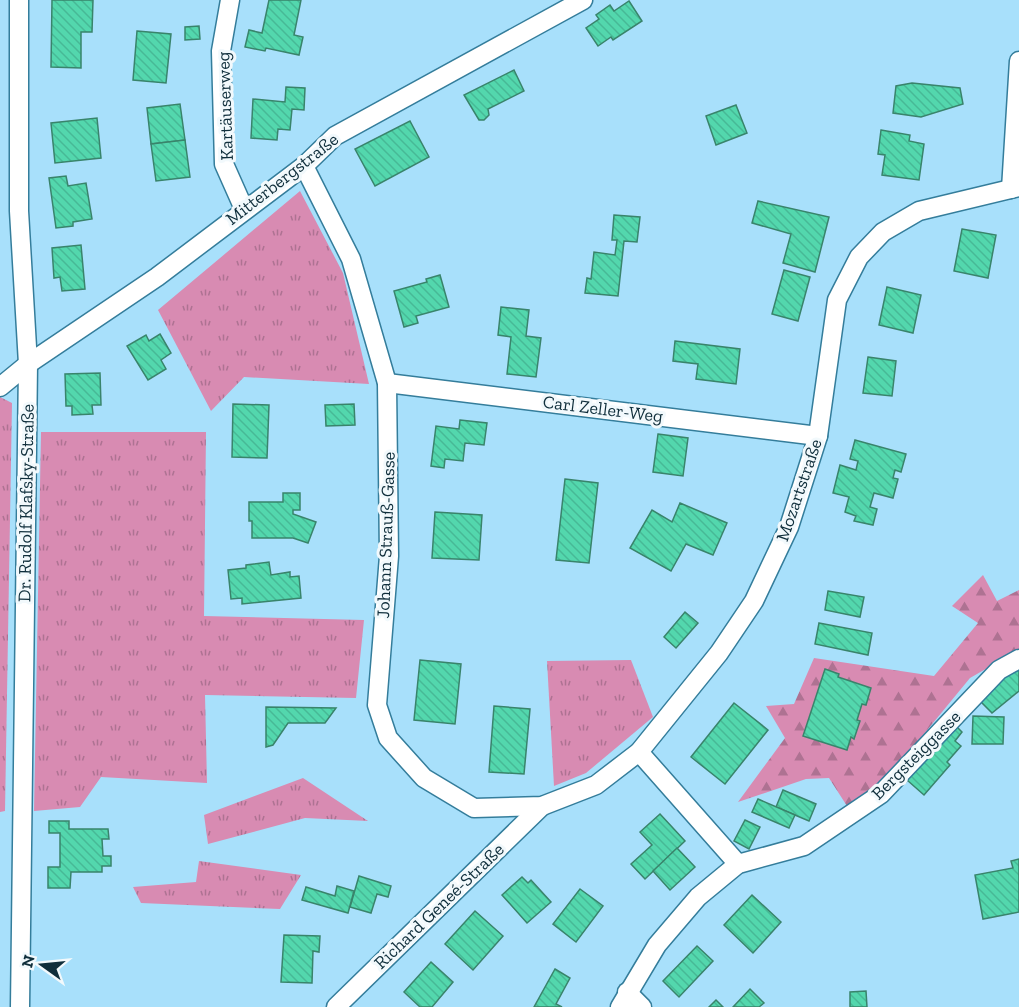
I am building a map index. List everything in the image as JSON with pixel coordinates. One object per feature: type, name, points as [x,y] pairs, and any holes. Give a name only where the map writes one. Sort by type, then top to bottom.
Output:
[{"type":"street","name":"Dr. Rudolf Klafsky-Straße","points":[[19,0],[19,211],[28,364],[20,1007]]},
{"type":"street","name":"Kartäuserweg","points":[[230,0],[221,51],[224,164],[244,209]]},
{"type":"street","name":"Mitterbergstraße","points":[[0,387],[28,364],[157,277],[244,209],[304,166],[334,136],[583,0]]},
{"type":"street","points":[[1015,188],[1019,61]]},
{"type":"street","name":"Johann Strauß-Gasse","points":[[304,166],[351,259],[387,383],[389,556],[377,705],[388,738],[424,778],[474,808],[542,806]]},
{"type":"street","name":"Mozartstraße","points":[[542,806],[596,785],[639,752],[719,653],[754,601],[789,527],[818,436],[837,300],[859,257],[882,232],[919,212],[1015,188]]},
{"type":"street","name":"Carl Zeller-Weg","points":[[387,383],[818,436]]},
{"type":"street","name":"Bergsteiggasse","points":[[623,1000],[657,945],[698,897],[738,864],[804,846],[880,794],[999,670],[1019,659]]},
{"type":"street","points":[[639,752],[738,864]]},
{"type":"street","name":"Richard Geneé-Straße","points":[[336,1007],[542,806]]},
{"type":"street","points":[[623,1000],[642,1007]]},
{"type":"green space","points":[[300,191],[343,273],[369,384],[244,377],[211,411],[158,310]]},
{"type":"green space","points":[[0,397],[12,403],[5,811],[0,812]]},
{"type":"green space","points":[[41,432],[206,432],[204,616],[364,620],[356,698],[205,695],[207,783],[101,777],[80,807],[34,811]]},
{"type":"green space","points":[[983,575],[997,601],[1019,590],[1019,650],[970,678],[882,785],[847,806],[829,778],[806,779],[738,802],[785,738],[766,706],[794,704],[814,658],[934,676],[978,623],[952,606]]},
{"type":"green space","points":[[631,660],[653,717],[586,773],[554,786],[547,661]]},
{"type":"green space","points":[[303,778],[368,821],[305,818],[208,844],[204,815]]},
{"type":"green space","points":[[199,861],[301,875],[280,909],[141,903],[133,887],[196,882]]},
{"type":"building","points":[[52,0],[93,0],[92,32],[81,32],[81,68],[51,67]]},
{"type":"building","points":[[269,0],[301,0],[294,35],[303,37],[299,55],[266,48],[265,51],[245,47],[249,30],[262,33]]},
{"type":"building","points":[[629,1],[642,21],[613,40],[611,37],[598,46],[586,28],[599,19],[596,15],[610,5],[614,11]]},
{"type":"building","points":[[199,26],[200,39],[185,40],[185,27]]},
{"type":"building","points":[[137,31],[171,34],[166,83],[133,80]]},
{"type":"building","points":[[514,70],[524,91],[488,109],[489,115],[484,120],[479,120],[464,95]]},
{"type":"building","points":[[912,83],[960,88],[963,104],[921,117],[893,113],[896,86]]},
{"type":"building","points":[[286,87],[305,88],[304,110],[292,109],[290,130],[278,129],[277,140],[251,138],[253,99],[285,102]]},
{"type":"building","points":[[180,104],[185,140],[151,144],[147,108]]},
{"type":"building","points":[[736,105],[747,133],[716,145],[706,116]]},
{"type":"building","points":[[97,118],[101,158],[55,163],[51,123]]},
{"type":"building","points":[[410,121],[429,157],[375,186],[355,149]]},
{"type":"building","points":[[881,130],[910,135],[909,141],[924,144],[919,180],[882,175],[885,155],[878,154]]},
{"type":"building","points":[[185,140],[190,177],[156,181],[151,144]]},
{"type":"building","points":[[66,176],[68,186],[86,183],[92,219],[73,222],[73,226],[56,228],[49,178]]},
{"type":"building","points":[[758,201],[829,217],[815,272],[783,263],[791,234],[752,223]]},
{"type":"building","points":[[614,215],[640,217],[637,242],[624,241],[618,296],[585,293],[587,278],[591,279],[594,252],[615,255],[617,240],[612,240]]},
{"type":"building","points":[[962,229],[996,235],[988,278],[954,271]]},
{"type":"building","points":[[81,245],[85,289],[62,291],[60,277],[54,278],[52,248]]},
{"type":"building","points":[[784,270],[810,277],[798,321],[772,314]]},
{"type":"building","points":[[440,275],[449,307],[416,316],[418,323],[404,327],[394,291],[427,282],[426,279]]},
{"type":"building","points":[[887,287],[921,295],[913,333],[879,325]]},
{"type":"building","points":[[501,307],[529,310],[526,336],[541,338],[536,377],[507,374],[511,337],[498,335]]},
{"type":"building","points":[[160,334],[171,353],[161,360],[166,369],[148,380],[127,346],[146,335],[149,341]]},
{"type":"building","points":[[675,341],[740,349],[736,384],[696,379],[698,364],[673,361]]},
{"type":"building","points":[[868,357],[896,361],[892,396],[863,393]]},
{"type":"building","points":[[100,373],[101,405],[92,405],[93,414],[72,415],[72,406],[66,406],[65,374]]},
{"type":"building","points":[[233,404],[269,405],[267,458],[232,457]]},
{"type":"building","points":[[354,404],[355,425],[326,426],[325,405]]},
{"type":"building","points":[[460,420],[487,423],[484,445],[465,443],[463,461],[445,459],[444,468],[431,466],[436,426],[459,429]]},
{"type":"building","points":[[658,434],[688,438],[683,476],[653,472]]},
{"type":"building","points":[[855,440],[906,454],[901,472],[895,470],[893,478],[898,479],[893,498],[874,493],[870,507],[877,509],[873,525],[854,521],[856,516],[845,512],[849,497],[833,493],[840,465],[856,470],[858,461],[850,459]]},
{"type":"building","points":[[565,479],[598,483],[589,563],[556,560]]},
{"type":"building","points":[[283,493],[300,493],[300,510],[293,510],[293,514],[316,522],[308,543],[293,538],[252,538],[249,502],[283,502]]},
{"type":"building","points":[[680,503],[727,523],[713,555],[686,544],[671,571],[630,548],[652,510],[672,522]]},
{"type":"building","points":[[435,512],[482,515],[479,560],[432,558]]},
{"type":"building","points":[[269,562],[271,575],[290,572],[290,577],[299,576],[301,598],[242,604],[242,598],[231,599],[228,570]]},
{"type":"building","points":[[828,591],[864,597],[860,617],[825,610]]},
{"type":"building","points":[[685,612],[698,623],[676,648],[664,637]]},
{"type":"building","points":[[819,623],[872,633],[868,655],[815,644]]},
{"type":"building","points":[[420,660],[461,664],[455,724],[414,720]]},
{"type":"building","points":[[1019,665],[1019,691],[992,713],[980,701],[991,688]]},
{"type":"building","points":[[825,669],[839,674],[838,677],[871,688],[866,705],[862,704],[857,720],[860,721],[854,739],[851,737],[847,750],[803,736]]},
{"type":"building","points":[[734,703],[768,730],[725,784],[691,757]]},
{"type":"building","points":[[494,706],[530,709],[524,774],[489,772]]},
{"type":"building","points":[[266,707],[336,708],[325,723],[288,723],[273,745],[266,747]]},
{"type":"building","points":[[973,716],[1004,717],[1003,744],[972,744]]},
{"type":"building","points":[[955,725],[962,732],[955,741],[961,746],[947,762],[950,765],[924,795],[907,780]]},
{"type":"building","points":[[783,790],[816,804],[809,821],[776,807]]},
{"type":"building","points":[[758,799],[795,815],[789,828],[752,812]]},
{"type":"building","points":[[660,814],[685,841],[645,879],[631,864],[652,845],[640,832]]},
{"type":"building","points":[[745,820],[760,827],[749,849],[734,841]]},
{"type":"building","points":[[49,821],[69,821],[69,829],[108,829],[109,839],[102,839],[103,856],[111,856],[111,866],[102,866],[102,872],[71,872],[70,888],[48,888],[48,867],[60,867],[60,833],[49,833]]},
{"type":"building","points":[[677,848],[695,867],[670,890],[653,871]]},
{"type":"building","points":[[1019,859],[1019,912],[983,919],[975,875],[1013,868],[1011,861]]},
{"type":"building","points":[[359,876],[391,886],[388,897],[377,894],[371,913],[350,907]]},
{"type":"building","points":[[522,877],[528,883],[531,880],[551,902],[527,923],[502,895]]},
{"type":"building","points":[[337,886],[354,891],[348,913],[302,900],[306,887],[335,896]]},
{"type":"building","points":[[580,889],[603,906],[576,942],[553,924]]},
{"type":"building","points":[[752,895],[781,922],[753,953],[724,925]]},
{"type":"building","points":[[475,911],[503,936],[473,970],[445,944]]},
{"type":"building","points":[[284,935],[320,936],[319,952],[313,951],[312,983],[281,982]]},
{"type":"building","points":[[697,946],[713,961],[679,997],[663,981]]},
{"type":"building","points":[[431,962],[453,982],[432,1007],[420,1007],[404,992]]},
{"type":"building","points":[[555,969],[570,978],[556,1004],[562,1007],[534,1007]]},
{"type":"building","points":[[750,989],[764,1003],[759,1007],[733,1007]]},
{"type":"building","points":[[866,991],[867,1007],[850,1007],[850,992]]},
{"type":"building","points":[[716,1000],[723,1007],[709,1007]]}]
